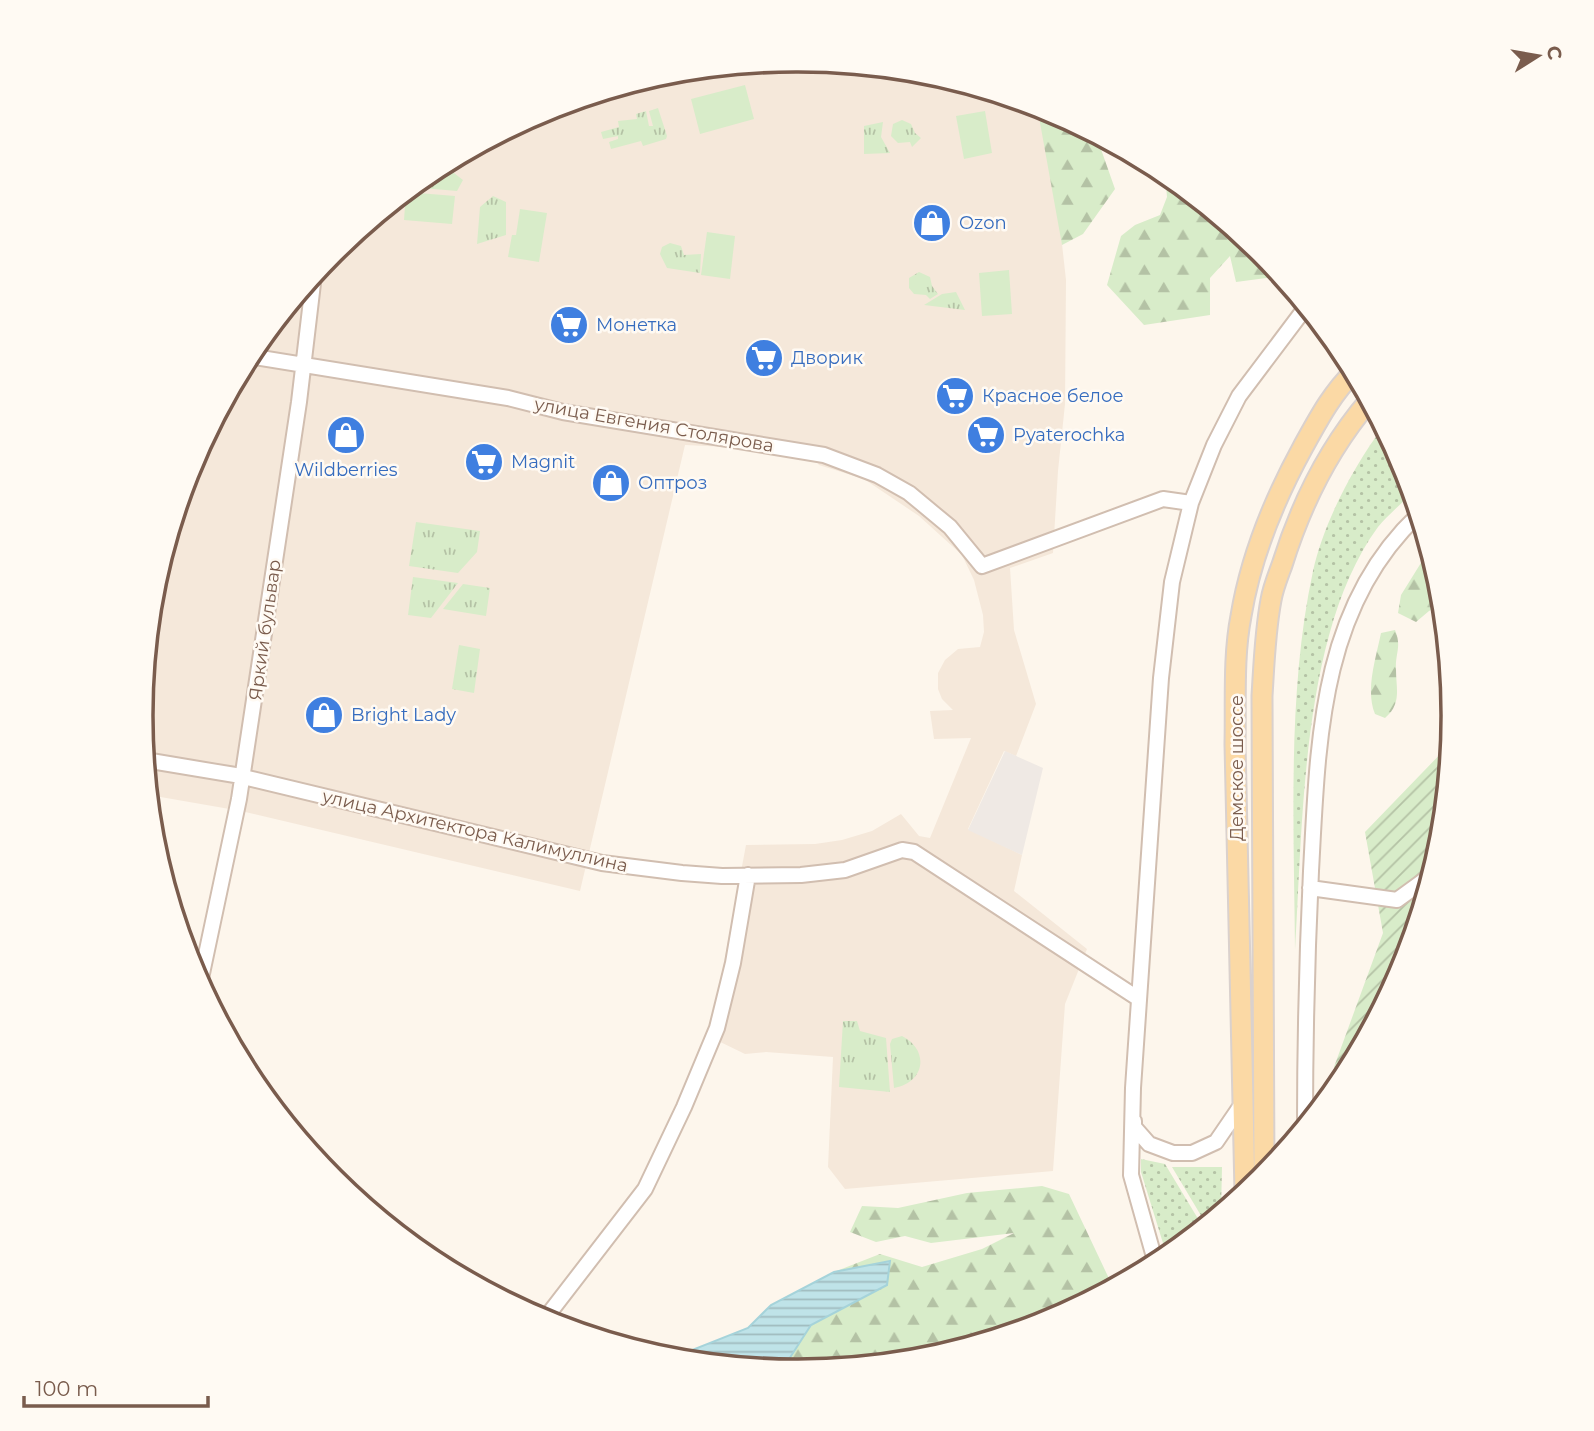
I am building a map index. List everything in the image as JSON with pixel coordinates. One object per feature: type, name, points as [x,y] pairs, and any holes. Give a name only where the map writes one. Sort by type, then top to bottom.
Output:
[{"type":"main road","name":"Демское шоссе","points":[[1245,1178],[1235,744],[1240,618],[1252,563],[1268,518],[1289,472],[1324,409],[1346,379]]},
{"type":"main road","name":"Демское шоссе","points":[[1264,1158],[1264,647],[1271,598],[1289,542],[1316,477],[1362,409]]},
{"type":"street","name":"Яркий бульвар","points":[[204,965],[243,777],[312,292]]},
{"type":"street","points":[[1153,1252],[1131,1175],[1133,1088],[1166,623],[1174,570],[1191,503],[1213,445],[1239,396],[1300,315]]},
{"type":"street","name":"улица Евгения Столярова","points":[[262,358],[515,399],[564,412],[824,455],[867,470],[909,493],[950,527],[982,566],[1163,499],[1191,503]]},
{"type":"street","points":[[1305,1110],[1310,888],[1316,776],[1323,714],[1335,658],[1350,613],[1369,574],[1398,534],[1411,522]]},
{"type":"street","name":"улица Архитектора Калимуллина","points":[[155,762],[243,777],[602,863],[682,873],[821,874],[856,867],[902,850],[914,852],[1139,999]]},
{"type":"street","points":[[552,1310],[645,1189],[684,1108],[717,1028],[733,963],[748,875]]},
{"type":"street","points":[[1310,888],[1396,900],[1418,884]]},
{"type":"street","points":[[1133,1088],[1134,1127],[1149,1144],[1173,1153],[1192,1153],[1216,1142],[1242,1104]]},
{"type":"shaded area","points":[[755,73],[839,73],[881,77],[964,94],[1040,120],[1061,235],[1066,280],[1065,404],[1053,553],[1010,568],[1014,630],[1036,704],[1016,756],[1004,751],[968,829],[1022,855],[1014,891],[1087,949],[1065,1004],[1053,1171],[845,1189],[828,1167],[833,1057],[766,1052],[745,1054],[710,1037],[746,845],[815,844],[842,840],[872,831],[901,814],[919,836],[930,838],[971,738],[934,739],[930,711],[953,710],[942,699],[938,689],[938,673],[945,660],[958,649],[980,647],[984,632],[983,615],[974,580],[962,555],[919,516],[864,479],[819,465],[816,460],[748,448],[685,445],[580,891],[241,811],[159,797],[153,716],[155,673],[159,631],[175,549],[202,469],[239,394],[286,324],[313,291],[373,232],[439,180],[512,138],[590,106],[671,84]]},
{"type":"shaded area","points":[[1005,751],[1043,768],[1022,855],[968,830]]},
{"type":"green space","points":[[745,85],[754,119],[700,134],[691,99]]},
{"type":"green space","points":[[658,108],[666,139],[643,146],[641,141],[611,149],[609,142],[618,139],[618,136],[603,139],[601,132],[619,127],[618,121],[637,119],[636,114],[646,111],[649,126],[653,126],[649,111]]},
{"type":"green space","points":[[985,111],[992,153],[964,159],[956,116]]},
{"type":"green space","points":[[902,120],[911,124],[921,138],[912,147],[910,142],[898,143],[891,136],[893,124]]},
{"type":"green space","points":[[1039,120],[1101,148],[1115,189],[1083,234],[1062,245]]},
{"type":"green space","points":[[883,122],[881,137],[890,153],[864,154],[864,126]]},
{"type":"green space","points":[[452,172],[463,180],[457,191],[427,188]]},
{"type":"green space","points":[[1166,188],[1221,232],[1269,278],[1236,282],[1230,256],[1210,278],[1210,315],[1144,325],[1107,285],[1121,236],[1135,225],[1160,215],[1167,197]]},
{"type":"green space","points":[[421,193],[455,196],[452,224],[404,220],[405,205]]},
{"type":"green space","points":[[493,196],[506,202],[506,235],[477,244],[480,207]]},
{"type":"green space","points":[[520,209],[547,213],[539,262],[508,257],[512,235],[516,235]]},
{"type":"green space","points":[[707,232],[735,236],[730,279],[701,275]]},
{"type":"green space","points":[[670,243],[681,246],[684,255],[701,254],[700,273],[667,268],[660,254],[662,247]]},
{"type":"green space","points":[[1009,270],[1012,314],[982,316],[979,273]]},
{"type":"green space","points":[[919,272],[930,277],[938,294],[930,299],[926,295],[914,294],[909,288],[909,278]]},
{"type":"green space","points":[[956,292],[965,310],[924,305],[942,294]]},
{"type":"green space","points":[[1377,436],[1404,501],[1378,527],[1353,570],[1334,620],[1320,673],[1304,788],[1295,950],[1294,759],[1299,664],[1305,617],[1313,571],[1324,533],[1361,459]]},
{"type":"green space","points":[[416,522],[480,531],[477,552],[458,573],[409,566]]},
{"type":"green space","points":[[1422,562],[1431,610],[1416,622],[1398,613],[1401,595]]},
{"type":"green space","points":[[413,577],[458,583],[431,618],[408,615]]},
{"type":"green space","points":[[463,584],[490,588],[486,616],[443,609]]},
{"type":"green space","points":[[1395,630],[1398,646],[1397,696],[1394,707],[1385,718],[1375,714],[1372,705],[1372,674],[1381,633]]},
{"type":"green space","points":[[459,645],[480,649],[474,693],[452,689]]},
{"type":"green space","points":[[1439,755],[1428,841],[1407,922],[1374,1000],[1334,1069],[1383,933],[1365,832]]},
{"type":"green space","points":[[843,1021],[857,1021],[860,1031],[886,1038],[890,1092],[839,1087]]},
{"type":"green space","points":[[902,1036],[917,1049],[920,1065],[912,1080],[894,1088],[890,1044],[892,1039]]},
{"type":"green space","points":[[1141,1159],[1165,1164],[1198,1219],[1164,1245],[1141,1172]]},
{"type":"green space","points":[[1172,1167],[1222,1167],[1221,1199],[1201,1216]]},
{"type":"green space","points":[[1042,1186],[1069,1194],[1109,1278],[1082,1293],[1004,1325],[923,1347],[839,1358],[766,1358],[834,1272],[880,1254],[922,1267],[982,1249],[1014,1233],[931,1243],[905,1236],[876,1242],[850,1232],[862,1206],[898,1208],[967,1193]]},
{"type":"water","points":[[890,1261],[887,1285],[811,1325],[789,1359],[755,1358],[691,1350],[748,1328],[771,1305],[834,1272]]},
{"type":"place","name":"Ozon","points":[[932,223]]},
{"type":"place","name":"Монетка","points":[[569,325]]},
{"type":"place","name":"Дворик","points":[[764,358]]},
{"type":"place","name":"Красное белое","points":[[955,396]]},
{"type":"place","name":"Wildberries","points":[[346,435]]},
{"type":"place","name":"Pyaterochka","points":[[986,435]]},
{"type":"place","name":"Magnit","points":[[484,462]]},
{"type":"place","name":"Оптроз","points":[[611,483]]},
{"type":"place","name":"Bright Lady","points":[[324,715]]}]
